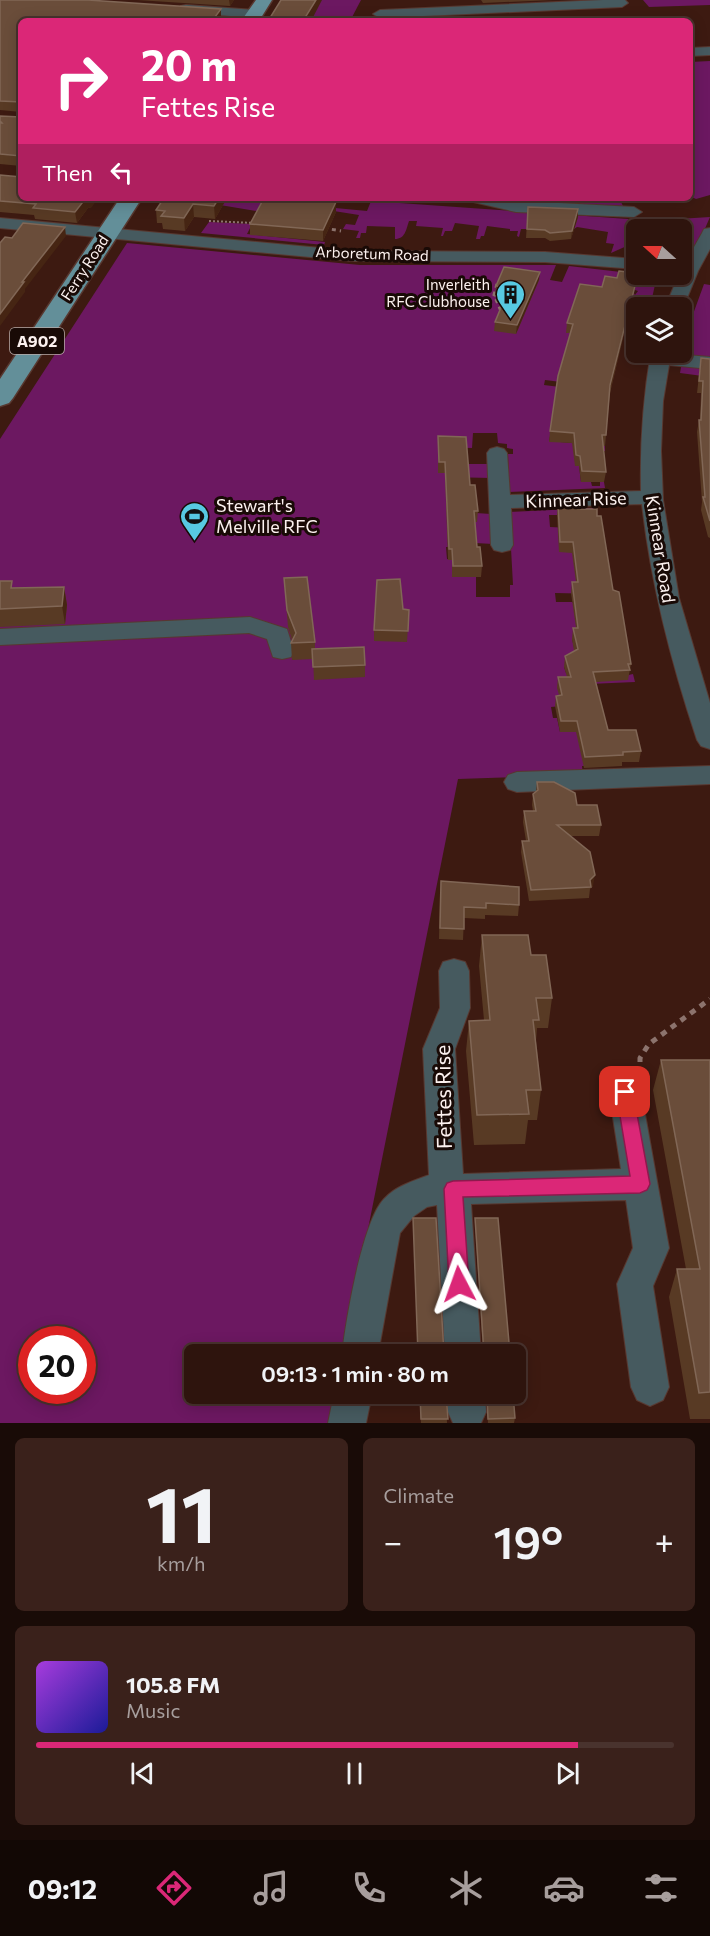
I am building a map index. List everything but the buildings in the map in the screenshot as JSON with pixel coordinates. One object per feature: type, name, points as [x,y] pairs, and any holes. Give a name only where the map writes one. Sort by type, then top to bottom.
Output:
[{"type":"main road","name":"Ferry Road","points":[[0,398],[129,201]]},
{"type":"street","points":[[375,0],[380,14]]},
{"type":"street","points":[[366,17],[380,14],[491,15],[532,4],[623,5]]},
{"type":"street","points":[[176,9],[256,12]]},
{"type":"street","points":[[693,52],[710,51]]},
{"type":"street","points":[[489,201],[516,207],[631,205],[636,219]]},
{"type":"street","name":"Arboretum Road","points":[[0,223],[374,257],[626,258]]},
{"type":"street","points":[[692,260],[710,233]]},
{"type":"street","points":[[692,272],[710,275]]},
{"type":"street","points":[[692,360],[710,363]]},
{"type":"street","name":"Kinnear Road","points":[[659,363],[651,447],[651,497],[670,611],[710,740]]},
{"type":"street","points":[[497,453],[499,492]]},
{"type":"street","name":"Kinnear Rise","points":[[502,545],[499,492],[651,497]]},
{"type":"street","points":[[0,637],[250,625],[278,634],[282,651]]},
{"type":"street","points":[[517,782],[710,775]]},
{"type":"street","name":"Fettes Rise","points":[[454,971],[455,1008],[439,1049],[462,1344]]},
{"type":"street","points":[[625,1092],[651,1248],[647,1262],[635,1284],[650,1388]]},
{"type":"street","points":[[362,1344],[381,1242],[388,1219],[410,1198],[432,1190],[640,1184]]},
{"type":"street","points":[[347,1423],[351,1404]]},
{"type":"path","points":[[209,221],[260,223]]},
{"type":"path","points":[[318,227],[341,231]]},
{"type":"path","points":[[501,311],[494,295],[508,256]]},
{"type":"path","points":[[494,295],[511,298]]},
{"type":"path","points":[[625,1092],[644,1092],[638,1062],[649,1044],[710,999]]},
{"type":"shaded area","points":[[310,0],[361,0],[352,18],[311,18]]},
{"type":"shaded area","points":[[643,0],[710,0],[710,5],[649,7]]},
{"type":"shaded area","points":[[710,61],[710,195],[696,199],[693,198],[693,62]]},
{"type":"shaded area","points":[[212,201],[273,202],[269,213],[220,205]]},
{"type":"shaded area","points":[[371,201],[628,219],[626,219],[626,246],[611,253],[614,244],[606,243],[608,232],[577,227],[574,229],[576,222],[527,223],[527,229],[521,229],[519,237],[517,236],[518,231],[487,226],[484,236],[476,239],[479,226],[455,223],[452,231],[445,231],[441,236],[443,228],[416,226],[417,221],[409,221],[405,233],[398,239],[395,239],[395,227],[367,226],[366,233],[361,233],[360,238],[356,238],[359,231],[343,229],[346,224],[355,225],[359,215],[283,203],[367,211]]},
{"type":"shaded area","points":[[541,201],[620,201],[623,206],[542,204]]},
{"type":"shaded area","points":[[710,217],[692,258],[692,219],[678,219]]},
{"type":"shaded area","points":[[209,222],[252,224],[247,234],[325,242],[324,245],[201,233]]},
{"type":"shaded area","points":[[127,243],[360,265],[556,265],[550,280],[562,282],[569,266],[621,272],[626,285],[629,285],[635,295],[638,291],[635,290],[635,285],[655,285],[652,297],[626,297],[626,326],[622,340],[561,382],[545,380],[544,385],[560,387],[549,441],[605,446],[605,451],[599,451],[579,466],[581,482],[591,482],[592,486],[600,486],[600,482],[604,482],[605,488],[509,492],[508,454],[513,454],[513,449],[507,448],[507,444],[498,443],[497,433],[473,433],[472,448],[438,447],[438,473],[467,464],[490,464],[491,478],[447,477],[476,513],[491,514],[493,544],[475,543],[475,547],[446,547],[447,559],[452,560],[452,577],[476,577],[476,597],[510,597],[510,585],[513,585],[509,512],[594,508],[595,519],[579,515],[549,515],[550,527],[571,528],[603,554],[601,594],[555,593],[556,602],[572,602],[592,619],[572,639],[576,656],[564,667],[566,673],[596,682],[633,674],[635,682],[589,684],[561,706],[551,707],[553,718],[557,718],[560,732],[574,724],[602,766],[582,766],[583,775],[458,779],[345,1344],[184,1344],[184,1404],[333,1404],[330,1423],[0,1423],[0,439]]},
{"type":"shaded area","points":[[704,284],[710,285],[710,377],[680,373],[682,363],[692,363],[692,317]]},
{"type":"place","name":"Inverleith RFC Clubhouse","points":[[511,320]]},
{"type":"place","name":"Stewart's Melville RFC","points":[[195,542]]},
{"type":"route","points":[[459,1284],[453,1189],[640,1184],[625,1092]]}]
